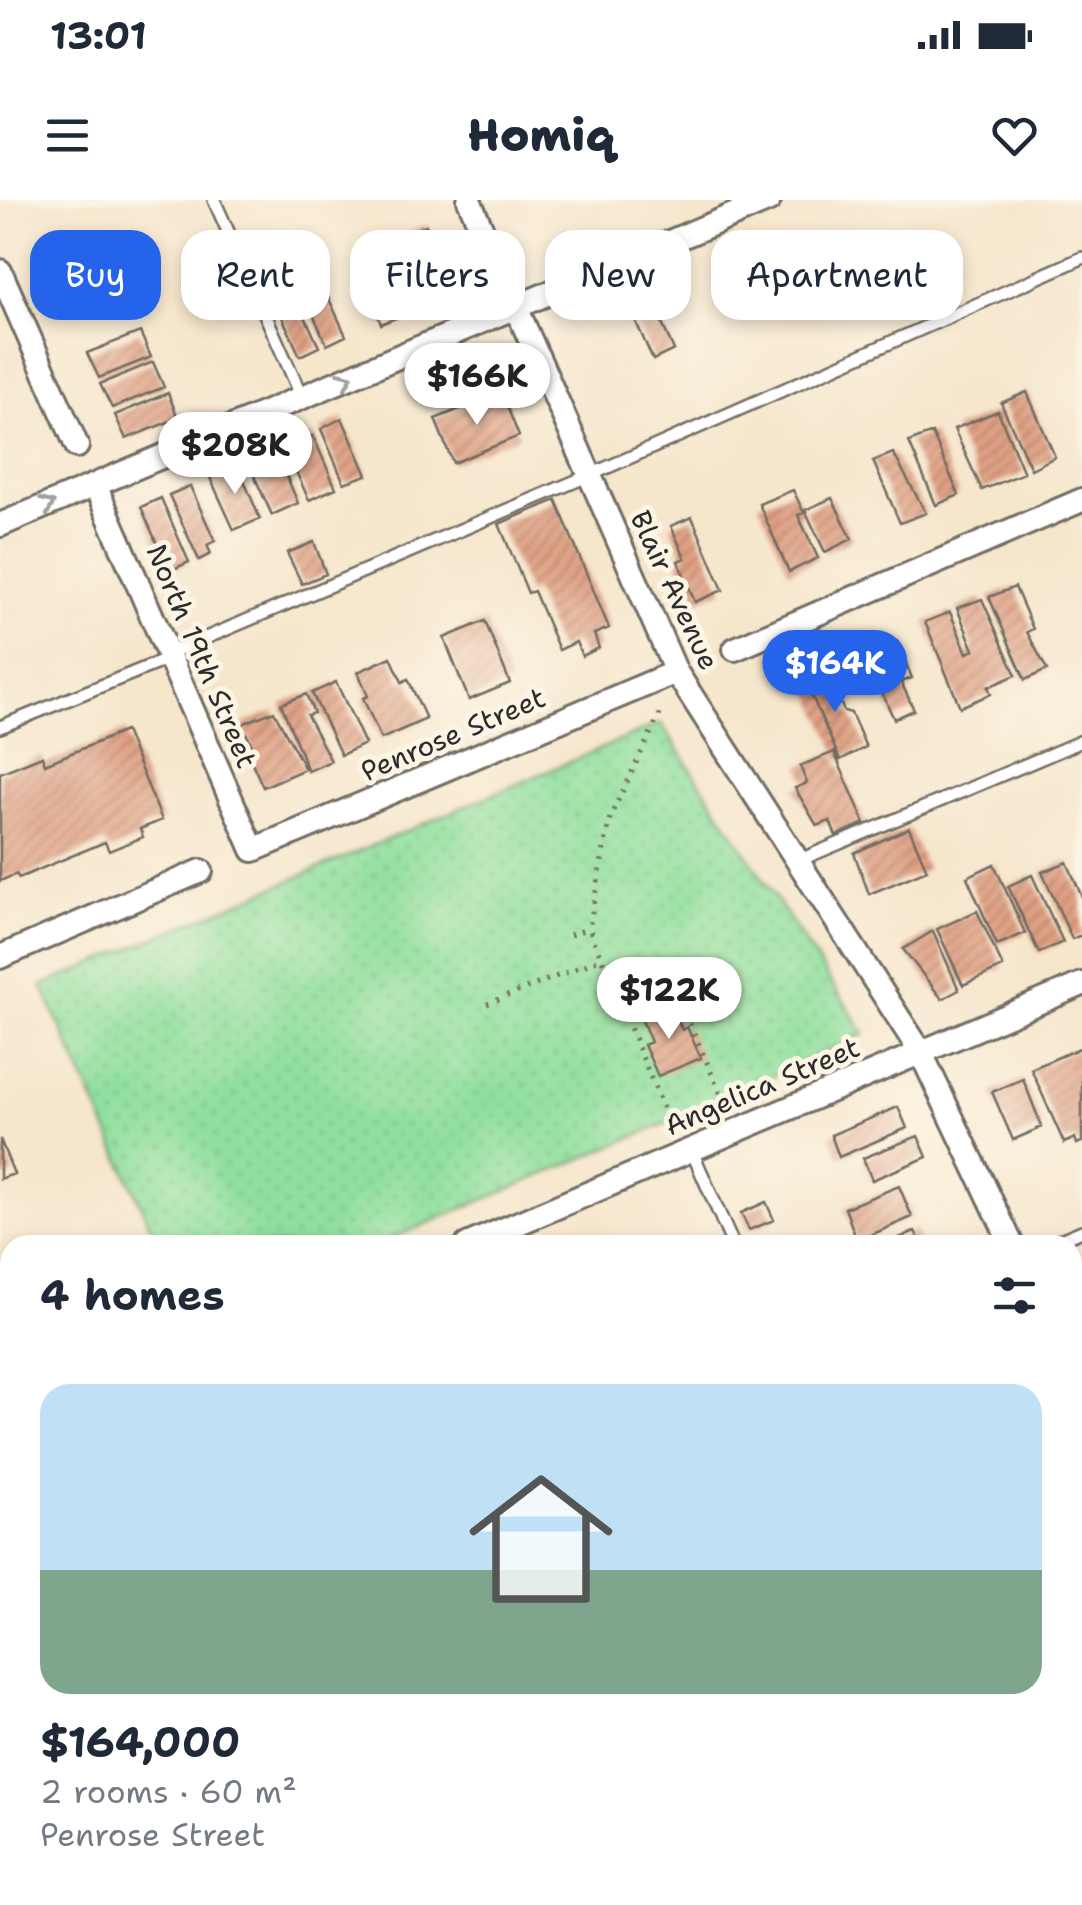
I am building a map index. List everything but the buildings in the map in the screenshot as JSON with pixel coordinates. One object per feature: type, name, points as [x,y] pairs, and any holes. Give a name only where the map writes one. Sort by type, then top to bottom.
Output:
[{"type":"street","name":"Blair Avenue","points":[[470,200],[483,230]]},
{"type":"street","points":[[525,304],[769,200]]},
{"type":"street","points":[[0,271],[78,446]]},
{"type":"street","points":[[0,525],[487,320]]},
{"type":"street","name":"Blair Avenue","points":[[521,320],[676,672],[920,1051],[1007,1235]]},
{"type":"street","name":"North 19th Street","points":[[95,485],[253,850]]},
{"type":"street","points":[[735,649],[1082,500]]},
{"type":"street","name":"Penrose Street","points":[[253,850],[676,672]]},
{"type":"street","points":[[0,957],[200,871]]},
{"type":"street","name":"Angelica Street","points":[[491,1235],[1082,984]]},
{"type":"lane","points":[[214,200],[302,397]]},
{"type":"lane","points":[[0,727],[590,476],[1082,258]]},
{"type":"lane","points":[[795,862],[1082,740]]},
{"type":"lane","points":[[691,1150],[729,1235]]},
{"type":"path","points":[[660,714],[610,817],[588,928],[669,1122]]},
{"type":"path","points":[[570,935],[588,928]]},
{"type":"path","points":[[487,1004],[601,958]]},
{"type":"path","points":[[627,1018],[678,996],[726,1104]]},
{"type":"green space","points":[[661,723],[865,1034],[669,1122],[400,1235],[154,1235],[42,986]]}]
